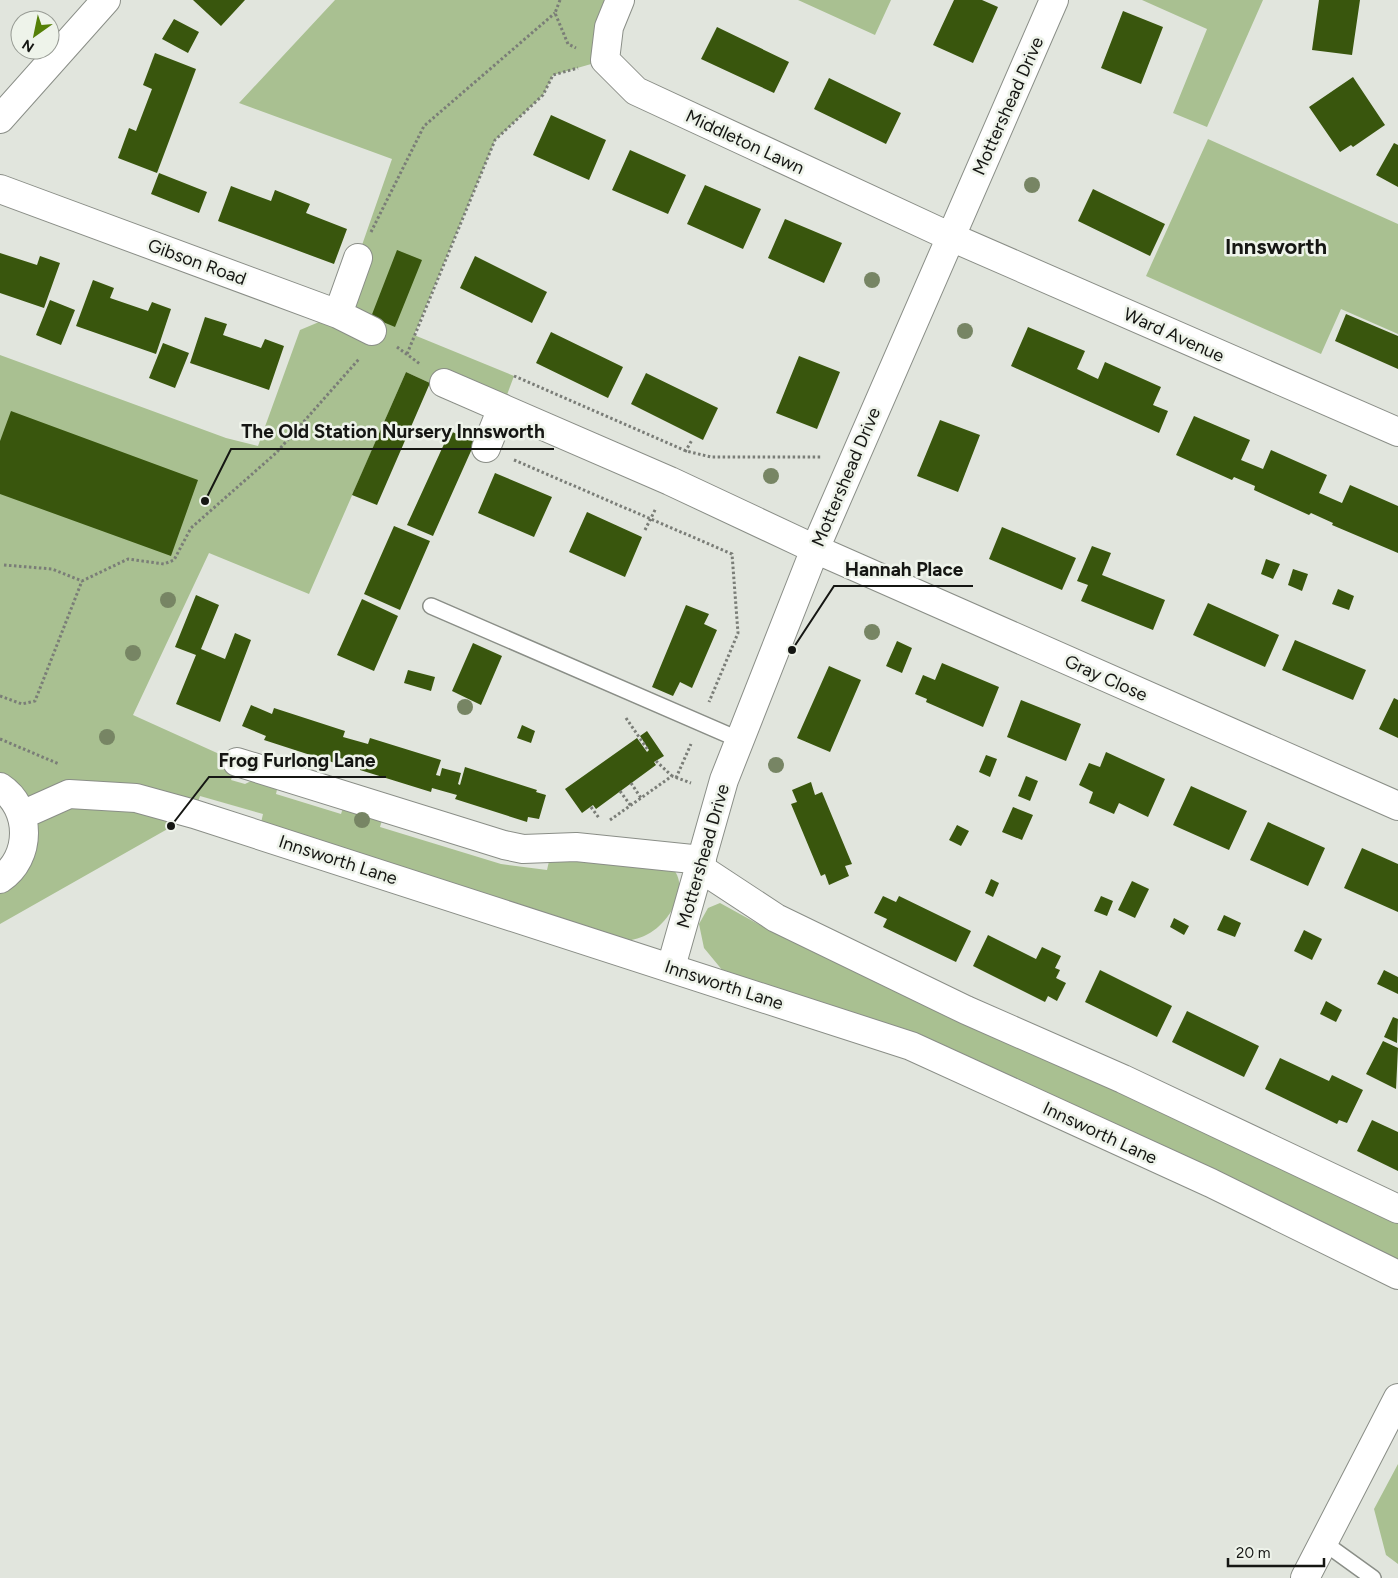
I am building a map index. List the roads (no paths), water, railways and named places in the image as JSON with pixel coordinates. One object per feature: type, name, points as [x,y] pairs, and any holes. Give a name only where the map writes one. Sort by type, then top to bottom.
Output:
[{"type":"street","points":[[0,119],[106,0]]},
{"type":"street","name":"Middleton Lawn","points":[[620,0],[609,27],[605,60],[636,92],[950,237]]},
{"type":"street","name":"Mottershead Drive","points":[[671,967],[720,794],[814,549],[1054,0]]},
{"type":"street","name":"Gibson Road","points":[[0,189],[338,314],[367,343]]},
{"type":"street","name":"Ward Avenue","points":[[950,237],[1398,432]]},
{"type":"street","points":[[338,314],[358,258]]},
{"type":"street","name":"Gray Close","points":[[444,383],[670,481],[814,549],[1398,806]]},
{"type":"street","points":[[486,448],[502,408]]},
{"type":"street","points":[[237,762],[504,845],[523,848],[576,847],[701,864],[776,918],[966,1010],[1124,1079],[1398,1209]]},
{"type":"street","points":[[0,787],[16,802],[22,815],[25,834],[21,853],[11,870],[0,879]]},
{"type":"street","name":"Innsworth Lane","points":[[22,815],[69,794],[136,798],[194,814],[911,1046],[1211,1183],[1398,1275]]},
{"type":"street","points":[[1305,1578],[1398,1398]]},
{"type":"lane","points":[[431,606],[740,740]]},
{"type":"lane","points":[[1323,1542],[1372,1578]]},
{"type":"place","name":"The Old Station Nursery Innsworth","points":[[205,501]]},
{"type":"place","name":"Hannah Place","points":[[792,650]]},
{"type":"place","name":"Frog Furlong Lane","points":[[171,826]]},
{"type":"district","name":"Innsworth","points":[[1276,246]]}]
